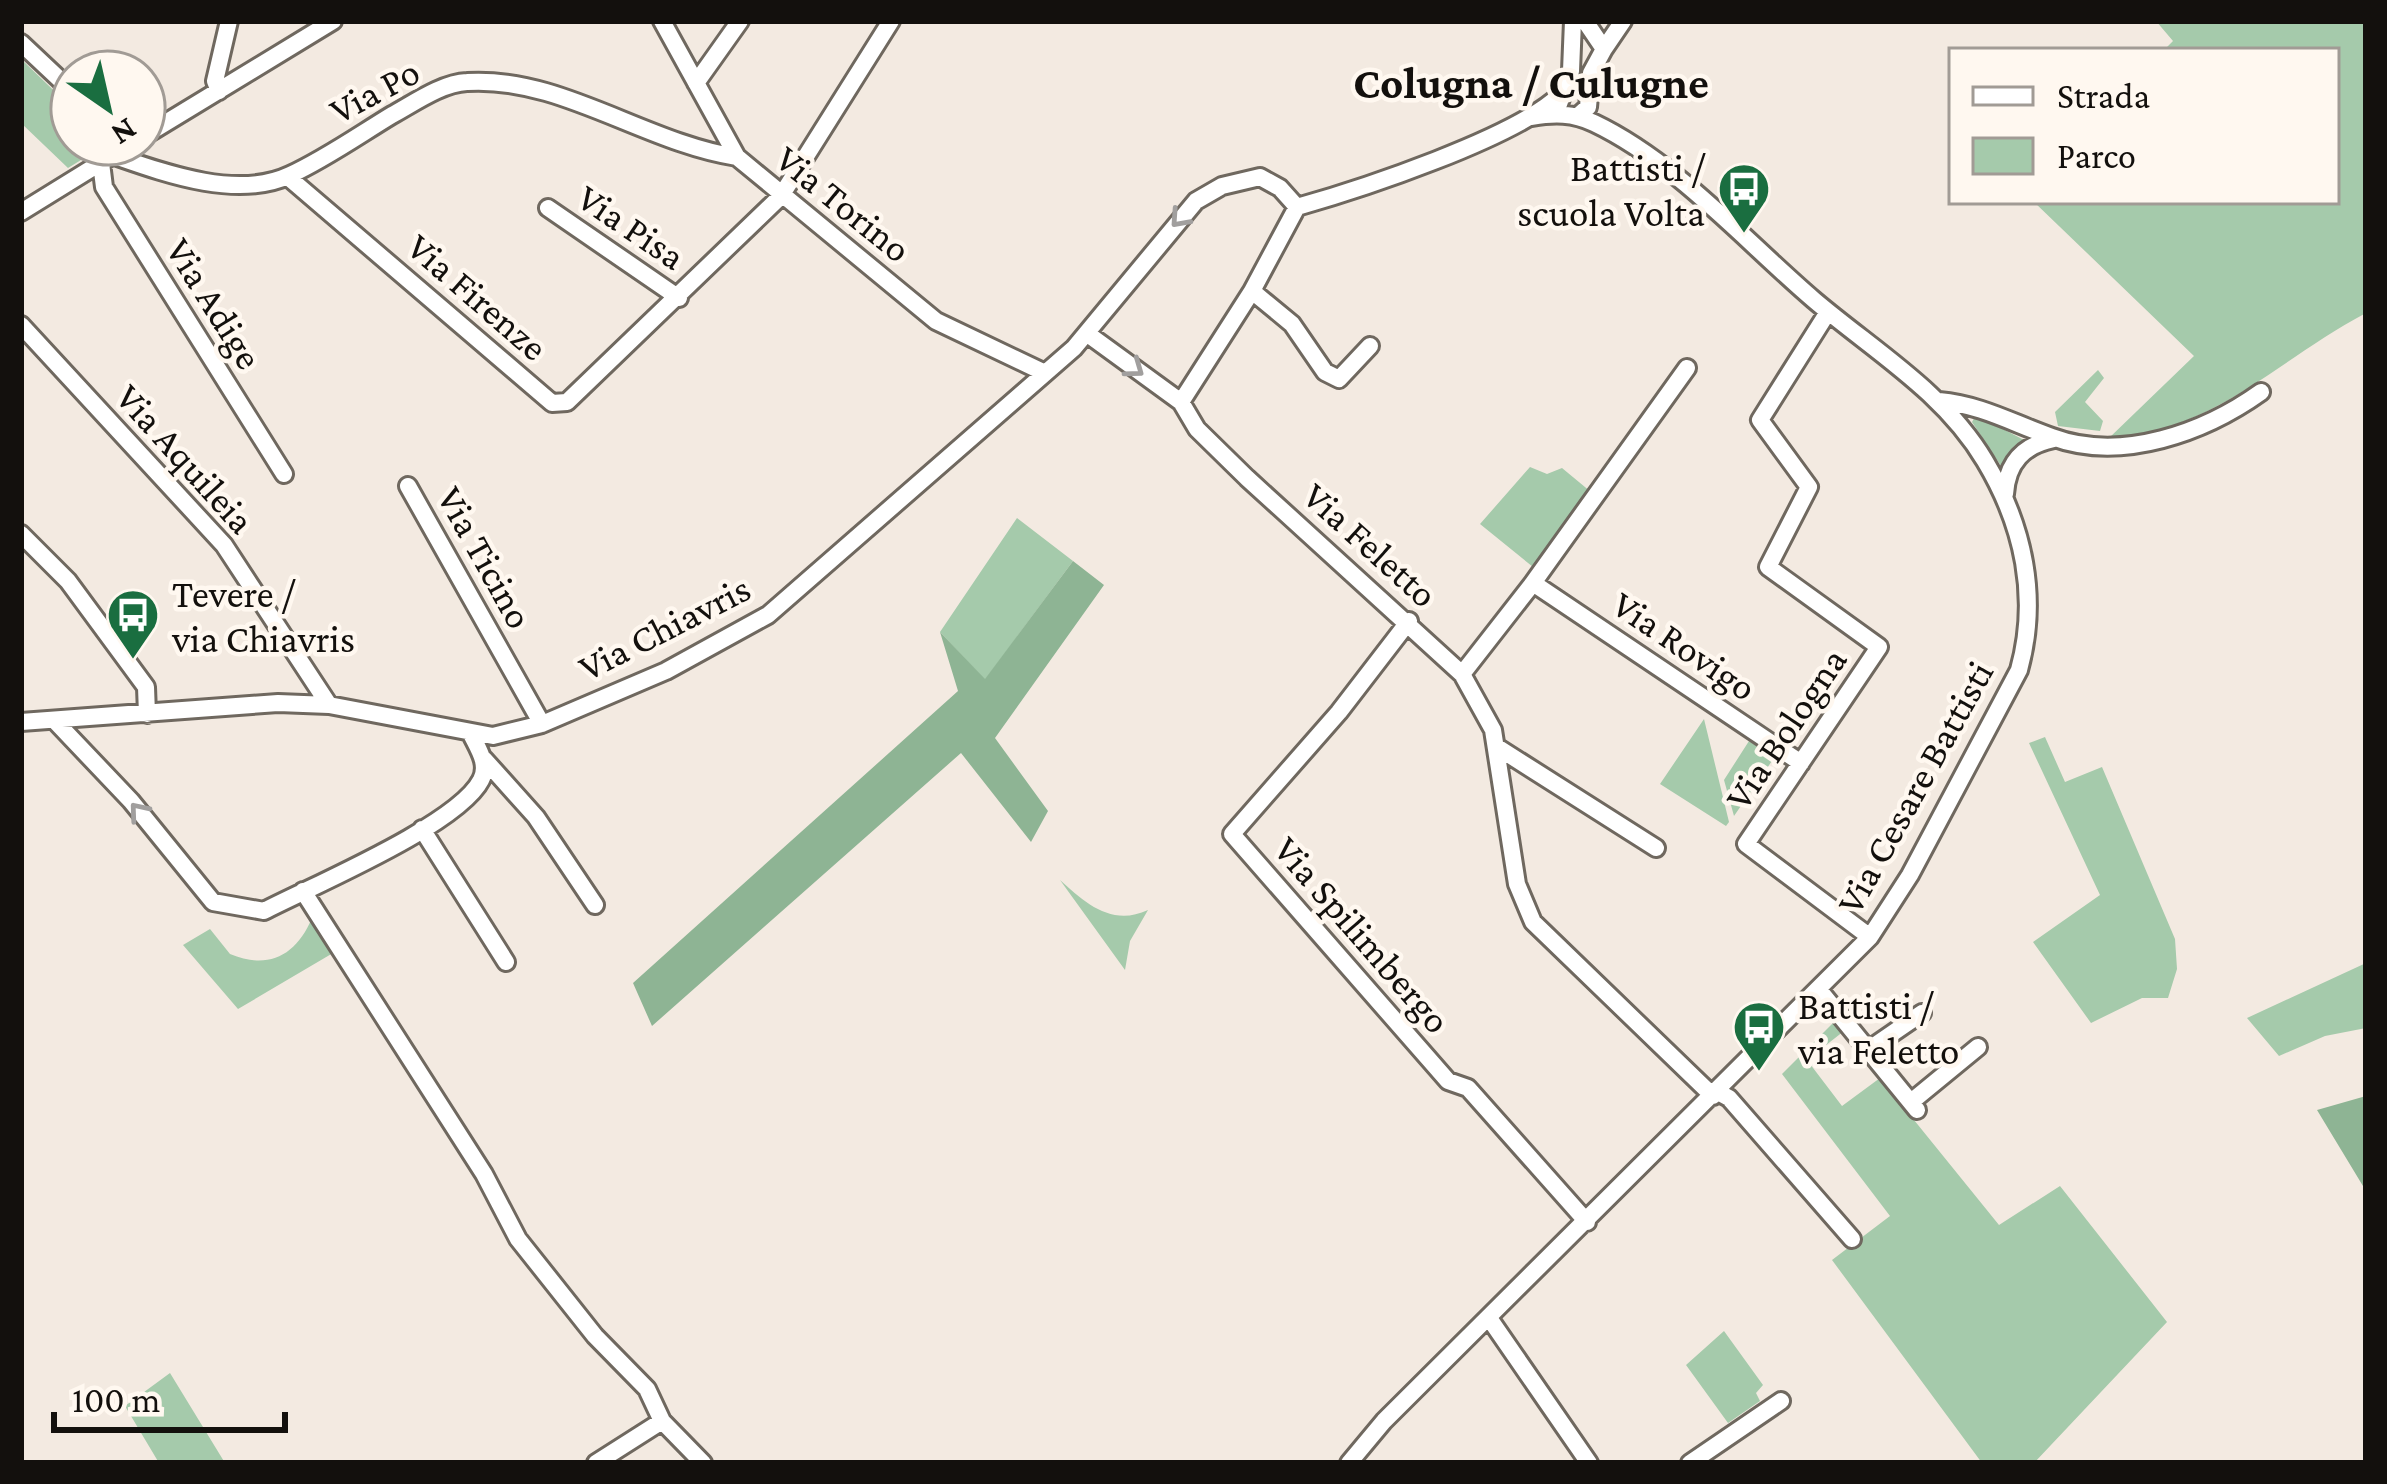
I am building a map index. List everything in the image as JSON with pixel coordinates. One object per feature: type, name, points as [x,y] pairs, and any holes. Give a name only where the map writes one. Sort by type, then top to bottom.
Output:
[{"type":"street","points":[[219,91],[214,82],[229,21]]},
{"type":"street","points":[[168,122],[334,21]]},
{"type":"street","name":"Via Torino","points":[[662,21],[737,157],[937,321],[1045,373]]},
{"type":"street","points":[[696,83],[740,21]]},
{"type":"street","name":"Via Firenze","points":[[287,177],[552,403],[567,402],[782,196],[890,21]]},
{"type":"street","points":[[1574,30],[1603,31],[1589,99],[1572,115],[1560,95],[1570,76],[1574,30]]},
{"type":"street","points":[[21,43],[48,69]]},
{"type":"street","name":"Via Po","points":[[155,168],[171,176],[214,182],[261,183],[287,177],[419,100],[461,82],[520,84],[695,151],[737,157]]},
{"type":"street","name":"Via Cesare Battisti","points":[[1297,207],[1355,191],[1532,117],[1560,95]]},
{"type":"street","name":"Via Cesare Battisti","points":[[1589,99],[1609,131]]},
{"type":"street","name":"Via Cesare Battisti","points":[[1349,1463],[1384,1421],[1870,937],[1910,875],[2019,670],[2031,598],[2025,557],[1986,461],[1939,400],[1661,168],[1609,131],[1572,115],[1532,117]]},
{"type":"street","points":[[21,212],[91,168]]},
{"type":"street","name":"Via Adige","points":[[112,168],[104,187],[284,474]]},
{"type":"street","name":"Via Chiavris","points":[[26,719],[56,722],[242,704],[328,705],[472,736],[542,724],[666,671],[768,615],[1089,335],[1196,201],[1248,178],[1268,179],[1297,207]]},
{"type":"street","points":[[1181,402],[1252,291],[1297,207]]},
{"type":"street","name":"Via Pisa","points":[[548,208],[680,298]]},
{"type":"street","points":[[1252,291],[1292,324],[1325,372],[1339,379],[1370,346]]},
{"type":"street","name":"Via Bologna","points":[[1828,312],[1760,419],[1809,487],[1768,567],[1880,647],[1750,837],[1751,851],[1870,937]]},
{"type":"street","name":"Via Aquileia","points":[[21,325],[224,545],[328,705]]},
{"type":"street","name":"Via Feletto","points":[[1089,335],[1181,402],[1196,429],[1462,674],[1480,699],[1497,747],[1516,884],[1533,922],[1715,1094]]},
{"type":"street","points":[[1462,674],[1687,368]]},
{"type":"street","points":[[2004,501],[2010,466],[2036,442],[2103,443],[2176,436],[2230,414],[2261,392]]},
{"type":"street","points":[[1939,400],[1976,404],[2055,439]]},
{"type":"street","name":"Via Ticino","points":[[408,486],[542,724]]},
{"type":"street","points":[[21,534],[68,581],[146,687],[147,714]]},
{"type":"street","name":"Via Rovigo","points":[[1533,583],[1801,763]]},
{"type":"street","name":"Via Spilimbergo","points":[[1409,621],[1340,712],[1232,834],[1448,1081],[1468,1088],[1586,1222]]},
{"type":"street","points":[[56,722],[213,902],[264,911],[422,829],[482,779],[484,759]]},
{"type":"street","points":[[472,736],[484,759],[536,817],[595,905]]},
{"type":"street","points":[[1497,747],[1656,848]]},
{"type":"street","points":[[422,829],[506,962]]},
{"type":"street","points":[[303,891],[484,1174],[518,1239],[595,1336],[647,1389],[662,1421],[703,1463]]},
{"type":"street","points":[[1820,991],[1914,1106],[1978,1047]]},
{"type":"street","points":[[1871,1048],[1922,1012]]},
{"type":"street","points":[[1715,1094],[1730,1098],[1852,1239]]},
{"type":"street","points":[[1489,1318],[1588,1463]]},
{"type":"street","points":[[1690,1463],[1781,1401]]},
{"type":"street","points":[[596,1463],[662,1421]]},
{"type":"green space","points":[[2156,21],[2366,21],[2366,313],[2214,408],[2147,433],[2108,439],[2194,356],[2036,204],[2339,204],[2339,48],[2166,48],[2173,41]]},
{"type":"green space","points":[[21,59],[48,85],[48,149],[21,123]]},
{"type":"green space","points":[[2098,370],[2104,378],[2085,402],[2103,421],[2100,431],[2058,426],[2055,412]]},
{"type":"green space","points":[[1976,415],[2026,441],[2001,466],[1972,422]]},
{"type":"green space","points":[[1530,467],[1547,474],[1562,468],[1591,492],[1533,567],[1480,524]]},
{"type":"green space","points":[[1017,518],[1073,561],[985,680],[940,632]]},
{"type":"green space","points":[[1073,561],[1104,585],[995,738],[1048,811],[1031,842],[961,753],[652,1026],[633,983],[958,691],[940,632],[985,679]]},
{"type":"green space","points":[[1704,719],[1729,822],[1726,826],[1660,784]]},
{"type":"green space","points":[[2045,737],[2065,782],[2102,767],[2175,939],[2177,969],[2168,998],[2142,998],[2091,1023],[2033,942],[2100,895],[2029,743]]},
{"type":"green space","points":[[1749,741],[1774,758],[1734,816],[1724,780]]},
{"type":"green space","points":[[1060,880],[1089,904],[1111,914],[1148,910],[1130,941],[1125,970]]},
{"type":"green space","points":[[312,918],[333,953],[238,1009],[183,945],[210,929],[230,954],[268,960],[298,942]]},
{"type":"green space","points":[[2366,963],[2366,1028],[2325,1036],[2279,1056],[2247,1018]]},
{"type":"green space","points":[[1838,1018],[1844,1031],[1807,1060],[1842,1106],[1880,1078],[1999,1225],[2060,1186],[2167,1322],[2034,1463],[1982,1463],[1832,1260],[1890,1216],[1782,1074]]},
{"type":"green space","points":[[2366,1096],[2366,1191],[2317,1110]]},
{"type":"green space","points":[[1724,1331],[1763,1385],[1756,1393],[1760,1401],[1728,1423],[1686,1365]]},
{"type":"green space","points":[[170,1373],[225,1463],[159,1463],[125,1406]]},
{"type":"place","name":"Battisti / scuola Volta","points":[[1744,235]]},
{"type":"place","name":"Tevere / via Chiavris","points":[[133,661]]},
{"type":"place","name":"Battisti / via Feletto","points":[[1759,1073]]},
{"type":"district","name":"Colugna / Culugne","points":[[1531,82]]}]
